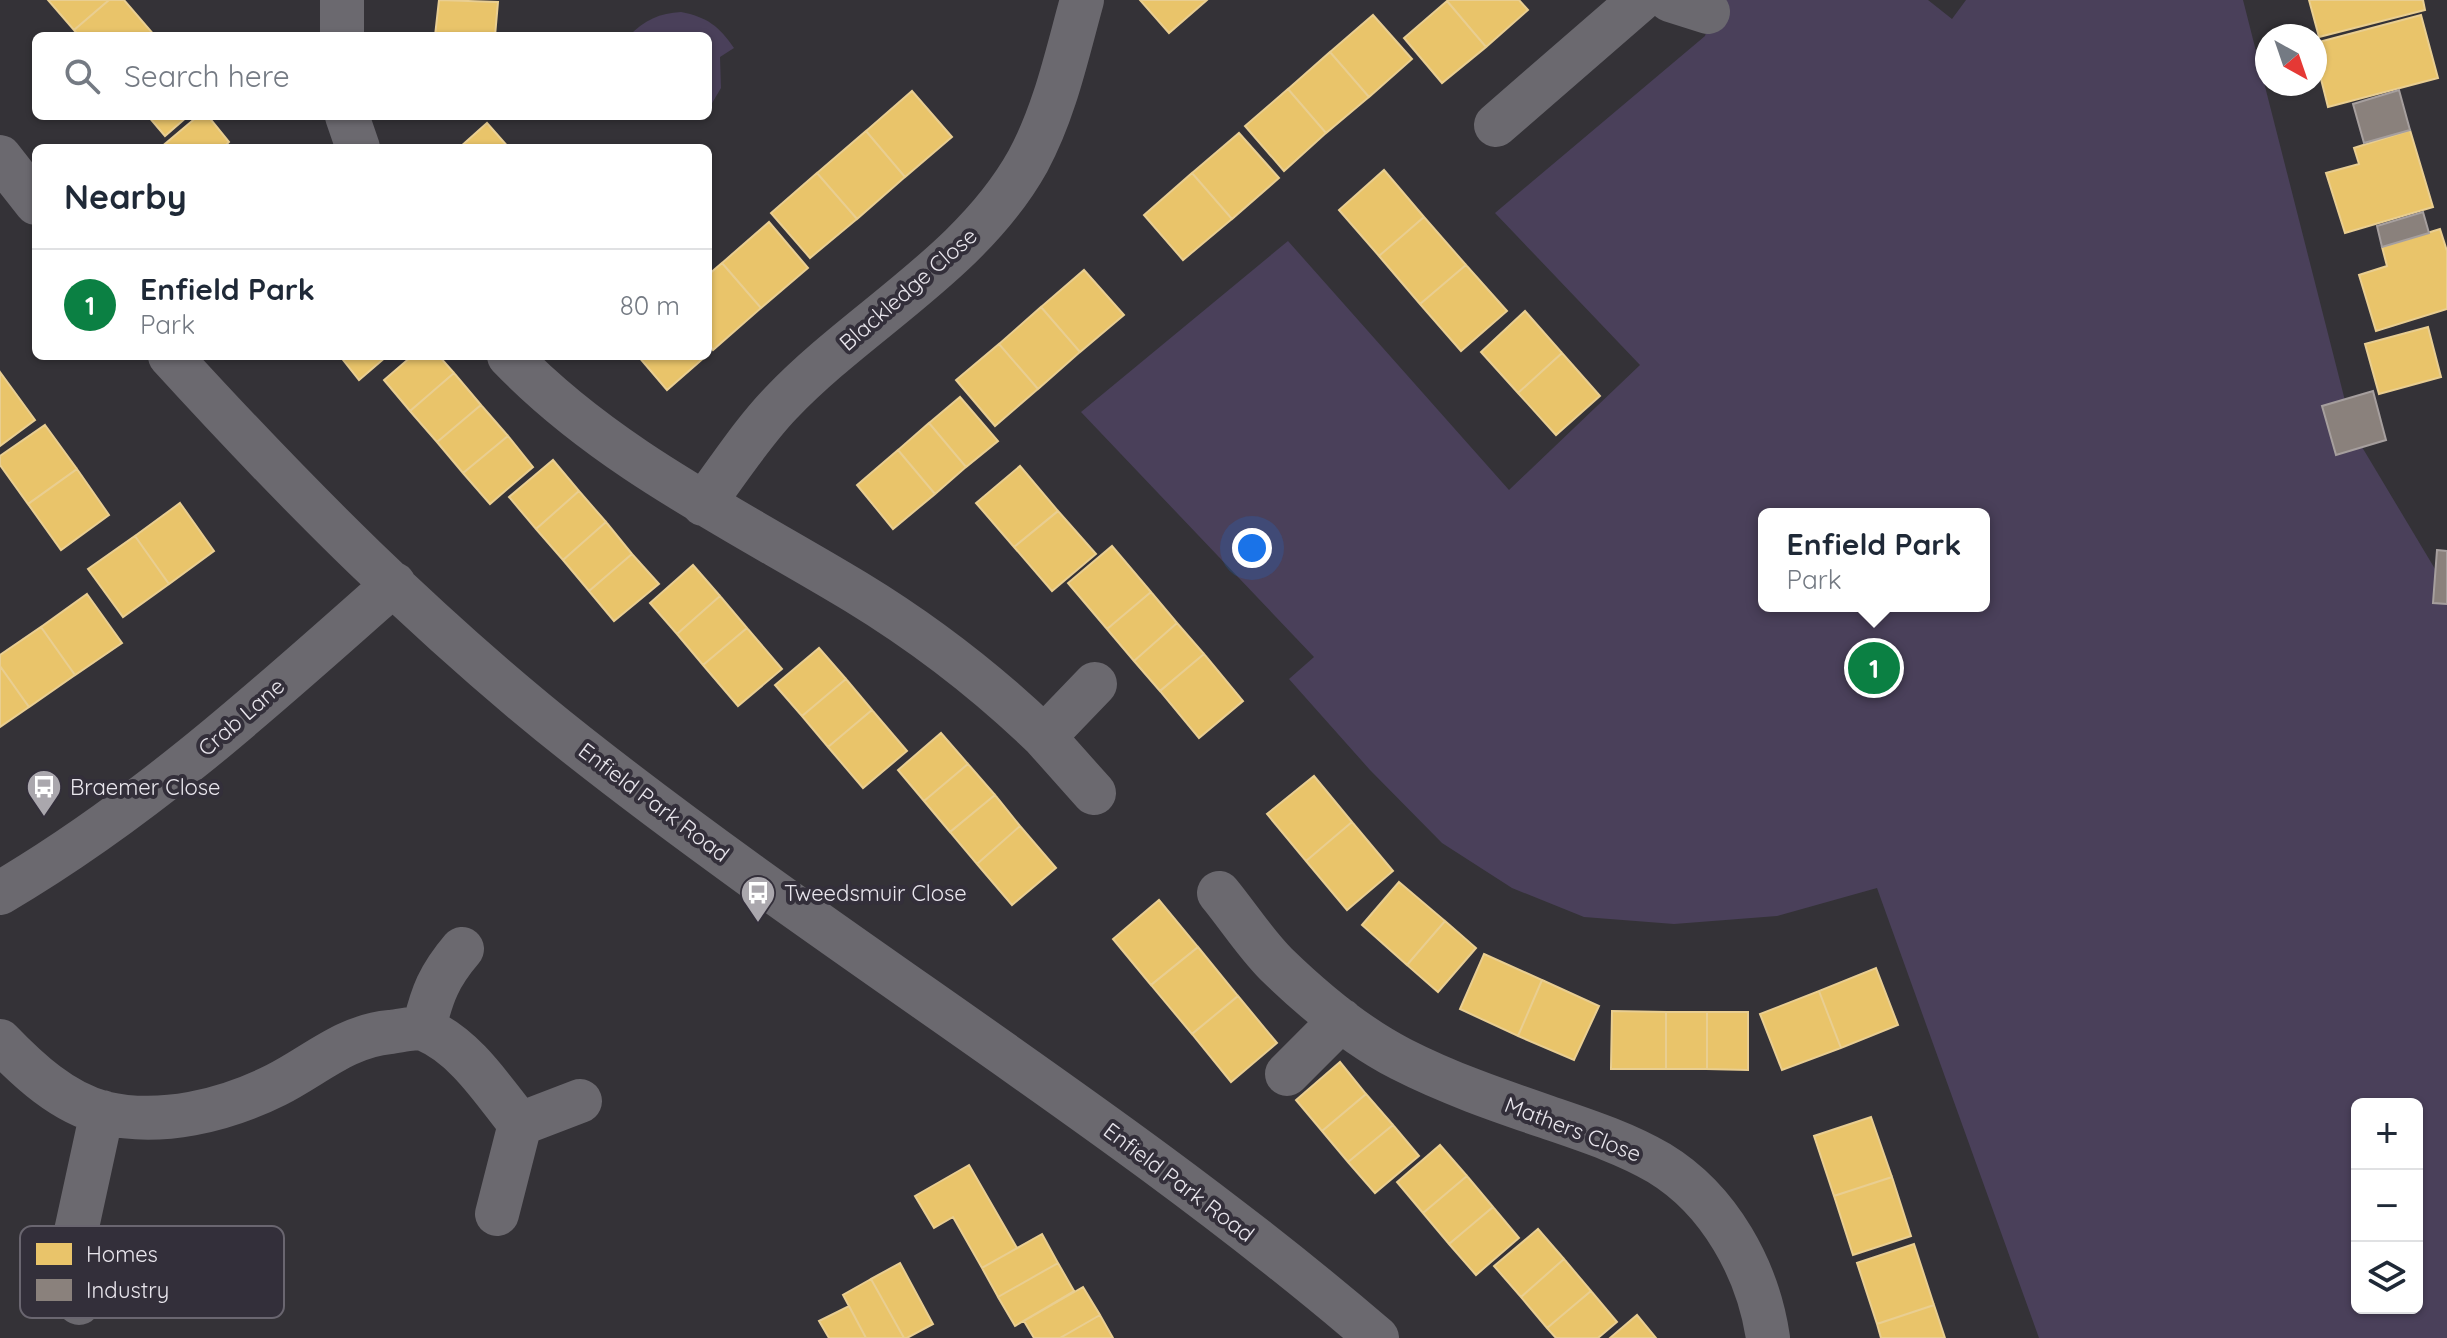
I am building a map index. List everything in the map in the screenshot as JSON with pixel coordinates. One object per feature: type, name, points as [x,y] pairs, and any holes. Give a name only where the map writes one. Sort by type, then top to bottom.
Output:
[{"type":"street","points":[[342,0],[342,32]]},
{"type":"street","name":"Blackledge Close","points":[[703,504],[780,404],[971,238],[1000,203],[1028,162],[1051,111],[1082,0]]},
{"type":"street","points":[[1496,125],[1640,0]]},
{"type":"street","points":[[348,120],[357,144]]},
{"type":"street","points":[[0,157],[32,198]]},
{"type":"street","name":"Enfield Park Road","points":[[174,360],[313,509],[483,667],[576,744],[816,922],[1171,1172],[1377,1338]]},
{"type":"street","points":[[513,360],[582,421],[703,504],[858,593],[961,662],[1044,737],[1094,793]]},
{"type":"street","name":"Crab Lane","points":[[0,893],[131,807],[200,753],[394,584]]},
{"type":"street","points":[[1044,737],[1095,684]]},
{"type":"street","name":"Mathers Close","points":[[1219,893],[1275,963],[1341,1020],[1398,1058],[1462,1088],[1602,1136],[1661,1164],[1703,1199],[1729,1233],[1750,1270],[1764,1311],[1768,1338]]},
{"type":"street","points":[[424,1028],[431,995],[443,971],[462,949]]},
{"type":"street","points":[[1287,1074],[1341,1020]]},
{"type":"street","points":[[0,1041],[25,1068],[63,1094],[102,1112],[146,1117],[193,1114],[276,1085],[335,1048],[379,1033],[424,1028],[454,1048],[520,1124]]},
{"type":"street","points":[[520,1124],[580,1101]]},
{"type":"street","points":[[77,1226],[102,1112]]},
{"type":"street","points":[[497,1214],[520,1124]]},
{"type":"shaded area","points":[[1715,0],[1928,0],[1952,19],[1966,0],[2243,0],[2255,47],[2255,96],[2267,96],[2353,432],[2447,589],[2447,1338],[2039,1338],[1877,888],[1777,916],[1674,924],[1584,917],[1512,888],[1442,843],[1370,770],[1289,679],[1314,657],[1081,412],[1288,241],[1509,490],[1640,365],[1495,213],[1705,36]]},
{"type":"shaded area","points":[[681,12],[712,24],[734,48],[720,57],[721,88],[712,103],[712,32],[633,32],[653,18]]},
{"type":"building: Homes","points":[[48,0],[109,0],[74,30]]},
{"type":"building: Homes","points":[[109,0],[124,0],[152,32],[76,32],[74,30]]},
{"type":"building: Homes","points":[[439,0],[498,2],[495,32],[435,32]]},
{"type":"building: Homes","points":[[1140,0],[1207,0],[1169,33]]},
{"type":"building: Homes","points":[[1448,0],[1519,0],[1528,10],[1486,47]]},
{"type":"building: Homes","points":[[2309,0],[2423,0],[2425,10],[2327,35],[2327,24],[2315,24]]},
{"type":"building: Homes","points":[[1447,1],[1486,47],[1442,83],[1404,38]]},
{"type":"building: Homes","points":[[1373,15],[1412,59],[1369,97],[1330,52]]},
{"type":"building: Homes","points":[[2421,15],[2438,78],[2328,107],[2325,96],[2327,40]]},
{"type":"building: Homes","points":[[1330,52],[1369,97],[1326,133],[1288,89]]},
{"type":"building: Homes","points":[[1288,89],[1326,133],[1284,171],[1245,126]]},
{"type":"building: Homes","points":[[912,91],[952,137],[905,177],[866,131]]},
{"type":"building: Homes","points":[[151,120],[183,120],[165,136]]},
{"type":"building: Homes","points":[[193,120],[211,120],[229,142],[227,144],[165,144]]},
{"type":"building: Homes","points":[[487,123],[505,144],[463,144]]},
{"type":"building: Homes","points":[[2410,130],[2433,207],[2345,233],[2326,173],[2359,164],[2354,148]]},
{"type":"building: Homes","points":[[866,131],[905,177],[857,219],[817,173]]},
{"type":"building: Homes","points":[[1239,133],[1279,178],[1232,219],[1192,173]]},
{"type":"building: Homes","points":[[1384,170],[1424,217],[1379,256],[1339,210]]},
{"type":"building: Homes","points":[[817,173],[857,219],[810,258],[771,213]]},
{"type":"building: Homes","points":[[1192,173],[1232,219],[1183,260],[1144,215]]},
{"type":"building: Homes","points":[[1424,217],[1466,265],[1420,304],[1379,256]]},
{"type":"building: Homes","points":[[769,222],[808,268],[761,308],[722,263]]},
{"type":"building: Homes","points":[[2440,229],[2447,251],[2447,309],[2376,331],[2359,275],[2387,266],[2382,247]]},
{"type":"building: Homes","points":[[722,263],[761,308],[713,350],[712,349],[712,272]]},
{"type":"building: Homes","points":[[1466,265],[1507,311],[1461,351],[1420,304]]},
{"type":"building: Homes","points":[[1084,270],[1124,315],[1080,352],[1041,307]]},
{"type":"building: Homes","points":[[1041,307],[1080,352],[1038,389],[999,344]]},
{"type":"building: Homes","points":[[1525,311],[1562,353],[1518,393],[1481,352]]},
{"type":"building: Homes","points":[[2428,327],[2441,377],[2379,394],[2365,344]]},
{"type":"building: Homes","points":[[999,344],[1038,389],[995,426],[956,380]]},
{"type":"building: Homes","points":[[1562,353],[1600,396],[1556,435],[1518,393]]},
{"type":"building: Homes","points":[[343,360],[382,360],[359,380]]},
{"type":"building: Homes","points":[[407,360],[443,360],[454,373],[410,411],[384,380]]},
{"type":"building: Homes","points":[[641,360],[701,360],[667,390]]},
{"type":"building: Homes","points":[[0,372],[35,420],[0,446]]},
{"type":"building: Homes","points":[[454,373],[481,405],[437,442],[410,411]]},
{"type":"building: Homes","points":[[960,397],[998,441],[966,467],[929,423]]},
{"type":"building: Homes","points":[[481,405],[508,436],[463,473],[437,442]]},
{"type":"building: Homes","points":[[929,423],[966,467],[935,494],[898,450]]},
{"type":"building: Homes","points":[[45,425],[77,469],[28,504],[0,465],[0,456]]},
{"type":"building: Homes","points":[[508,436],[533,467],[490,504],[463,473]]},
{"type":"building: Homes","points":[[898,450],[935,494],[893,529],[857,485]]},
{"type":"building: Homes","points":[[553,460],[579,491],[536,529],[509,497]]},
{"type":"building: Homes","points":[[1020,466],[1058,511],[1014,547],[976,503]]},
{"type":"building: Homes","points":[[77,469],[109,515],[61,550],[28,504]]},
{"type":"building: Homes","points":[[579,491],[606,522],[563,560],[536,529]]},
{"type":"building: Homes","points":[[180,503],[214,551],[169,584],[135,536]]},
{"type":"building: Homes","points":[[1058,511],[1096,554],[1052,591],[1014,547]]},
{"type":"building: Homes","points":[[606,522],[632,554],[589,591],[563,560]]},
{"type":"building: Homes","points":[[135,536],[169,584],[123,617],[88,569]]},
{"type":"building: Homes","points":[[1112,546],[1151,592],[1107,629],[1068,583]]},
{"type":"building: Homes","points":[[632,554],[659,584],[614,621],[589,591]]},
{"type":"building: Homes","points":[[693,565],[720,596],[677,634],[650,603]]},
{"type":"building: Homes","points":[[1151,592],[1177,623],[1134,661],[1107,629]]},
{"type":"building: Homes","points":[[87,594],[122,643],[75,675],[41,627]]},
{"type":"building: Homes","points":[[720,596],[747,628],[703,665],[677,634]]},
{"type":"building: Homes","points":[[1177,623],[1204,654],[1160,691],[1134,661]]},
{"type":"building: Homes","points":[[41,627],[75,675],[29,707],[0,666],[0,655]]},
{"type":"building: Homes","points":[[747,628],[782,669],[738,706],[703,665]]},
{"type":"building: Homes","points":[[819,648],[846,679],[802,716],[775,685]]},
{"type":"building: Homes","points":[[1204,654],[1243,701],[1199,738],[1160,691]]},
{"type":"building: Homes","points":[[0,666],[29,707],[0,727]]},
{"type":"building: Homes","points":[[846,679],[872,710],[828,747],[802,716]]},
{"type":"building: Homes","points":[[872,710],[907,751],[863,788],[828,747]]},
{"type":"building: Homes","points":[[941,733],[968,764],[924,801],[898,770]]},
{"type":"building: Homes","points":[[968,764],[995,795],[950,832],[924,801]]},
{"type":"building: Homes","points":[[1314,776],[1352,822],[1306,861],[1267,814]]},
{"type":"building: Homes","points":[[995,795],[1020,826],[977,864],[950,832]]},
{"type":"building: Homes","points":[[1352,822],[1393,871],[1347,910],[1306,861]]},
{"type":"building: Homes","points":[[1020,826],[1056,868],[1012,905],[977,864]]},
{"type":"building: Homes","points":[[1399,882],[1445,921],[1407,965],[1362,925]]},
{"type":"building: Homes","points":[[1159,900],[1198,947],[1151,985],[1113,939]]},
{"type":"building: Homes","points":[[1445,921],[1476,948],[1438,992],[1407,965]]},
{"type":"building: Homes","points":[[1198,947],[1238,996],[1192,1034],[1151,985]]},
{"type":"building: Homes","points":[[1484,954],[1542,980],[1518,1036],[1460,1009]]},
{"type":"building: Homes","points":[[1876,968],[1898,1025],[1841,1048],[1819,991]]},
{"type":"building: Homes","points":[[1542,980],[1599,1006],[1574,1060],[1518,1036]]},
{"type":"building: Homes","points":[[1819,991],[1841,1048],[1782,1070],[1760,1014]]},
{"type":"building: Homes","points":[[1238,996],[1277,1043],[1231,1082],[1192,1034]]},
{"type":"building: Homes","points":[[1612,1011],[1666,1012],[1666,1069],[1611,1069]]},
{"type":"building: Homes","points":[[1666,1012],[1707,1012],[1707,1069],[1666,1069]]},
{"type":"building: Homes","points":[[1707,1012],[1748,1012],[1748,1070],[1707,1069]]},
{"type":"building: Homes","points":[[1340,1062],[1366,1094],[1322,1131],[1296,1100]]},
{"type":"building: Homes","points":[[1366,1094],[1393,1125],[1348,1162],[1322,1131]]},
{"type":"building: Homes","points":[[1871,1117],[1892,1177],[1834,1196],[1814,1136]]},
{"type":"building: Homes","points":[[1393,1125],[1419,1156],[1375,1193],[1348,1162]]},
{"type":"building: Homes","points":[[1440,1145],[1467,1176],[1423,1213],[1397,1182]]},
{"type":"building: Homes","points":[[969,1165],[1017,1248],[982,1268],[953,1217],[934,1228],[915,1196]]},
{"type":"building: Homes","points":[[1467,1176],[1493,1207],[1449,1244],[1423,1213]]},
{"type":"building: Homes","points":[[1892,1177],[1911,1236],[1853,1255],[1834,1196]]},
{"type":"building: Homes","points":[[1493,1207],[1519,1238],[1476,1275],[1449,1244]]},
{"type":"building: Homes","points":[[1538,1229],[1564,1259],[1521,1297],[1494,1266]]},
{"type":"building: Homes","points":[[1042,1234],[1058,1263],[998,1297],[982,1268]]},
{"type":"building: Homes","points":[[1914,1244],[1934,1305],[1877,1324],[1857,1263]]},
{"type":"building: Homes","points":[[1564,1259],[1591,1291],[1547,1328],[1521,1297]]},
{"type":"building: Homes","points":[[900,1263],[933,1324],[907,1338],[904,1338],[871,1279]]},
{"type":"building: Homes","points":[[1058,1263],[1074,1291],[1015,1326],[998,1297]]},
{"type":"building: Homes","points":[[871,1279],[904,1338],[866,1338],[843,1295]]},
{"type":"building: Homes","points":[[1083,1287],[1100,1315],[1060,1338],[1034,1338],[1024,1321]]},
{"type":"building: Homes","points":[[1591,1291],[1617,1322],[1598,1338],[1556,1338],[1547,1328]]},
{"type":"building: Homes","points":[[1934,1305],[1945,1338],[1881,1338],[1877,1324]]},
{"type":"building: Homes","points":[[849,1306],[866,1338],[829,1338],[819,1321]]},
{"type":"building: Homes","points":[[1100,1315],[1113,1338],[1060,1338]]},
{"type":"building: Homes","points":[[1637,1315],[1656,1338],[1610,1338]]},
{"type":"building: Industry","points":[[2399,90],[2410,130],[2364,143],[2353,104]]},
{"type":"building: Industry","points":[[2423,212],[2429,233],[2382,247],[2377,226]]},
{"type":"building: Industry","points":[[2373,391],[2386,440],[2336,455],[2322,406]]},
{"type":"building: Industry","points":[[2437,550],[2447,551],[2447,604],[2433,603]]},
{"type":"place","name":"Enfield Park","points":[[1874,668]]},
{"type":"place","name":"Braemer Close","points":[[44,818]]},
{"type":"place","name":"Tweedsmuir Close","points":[[758,924]]}]
